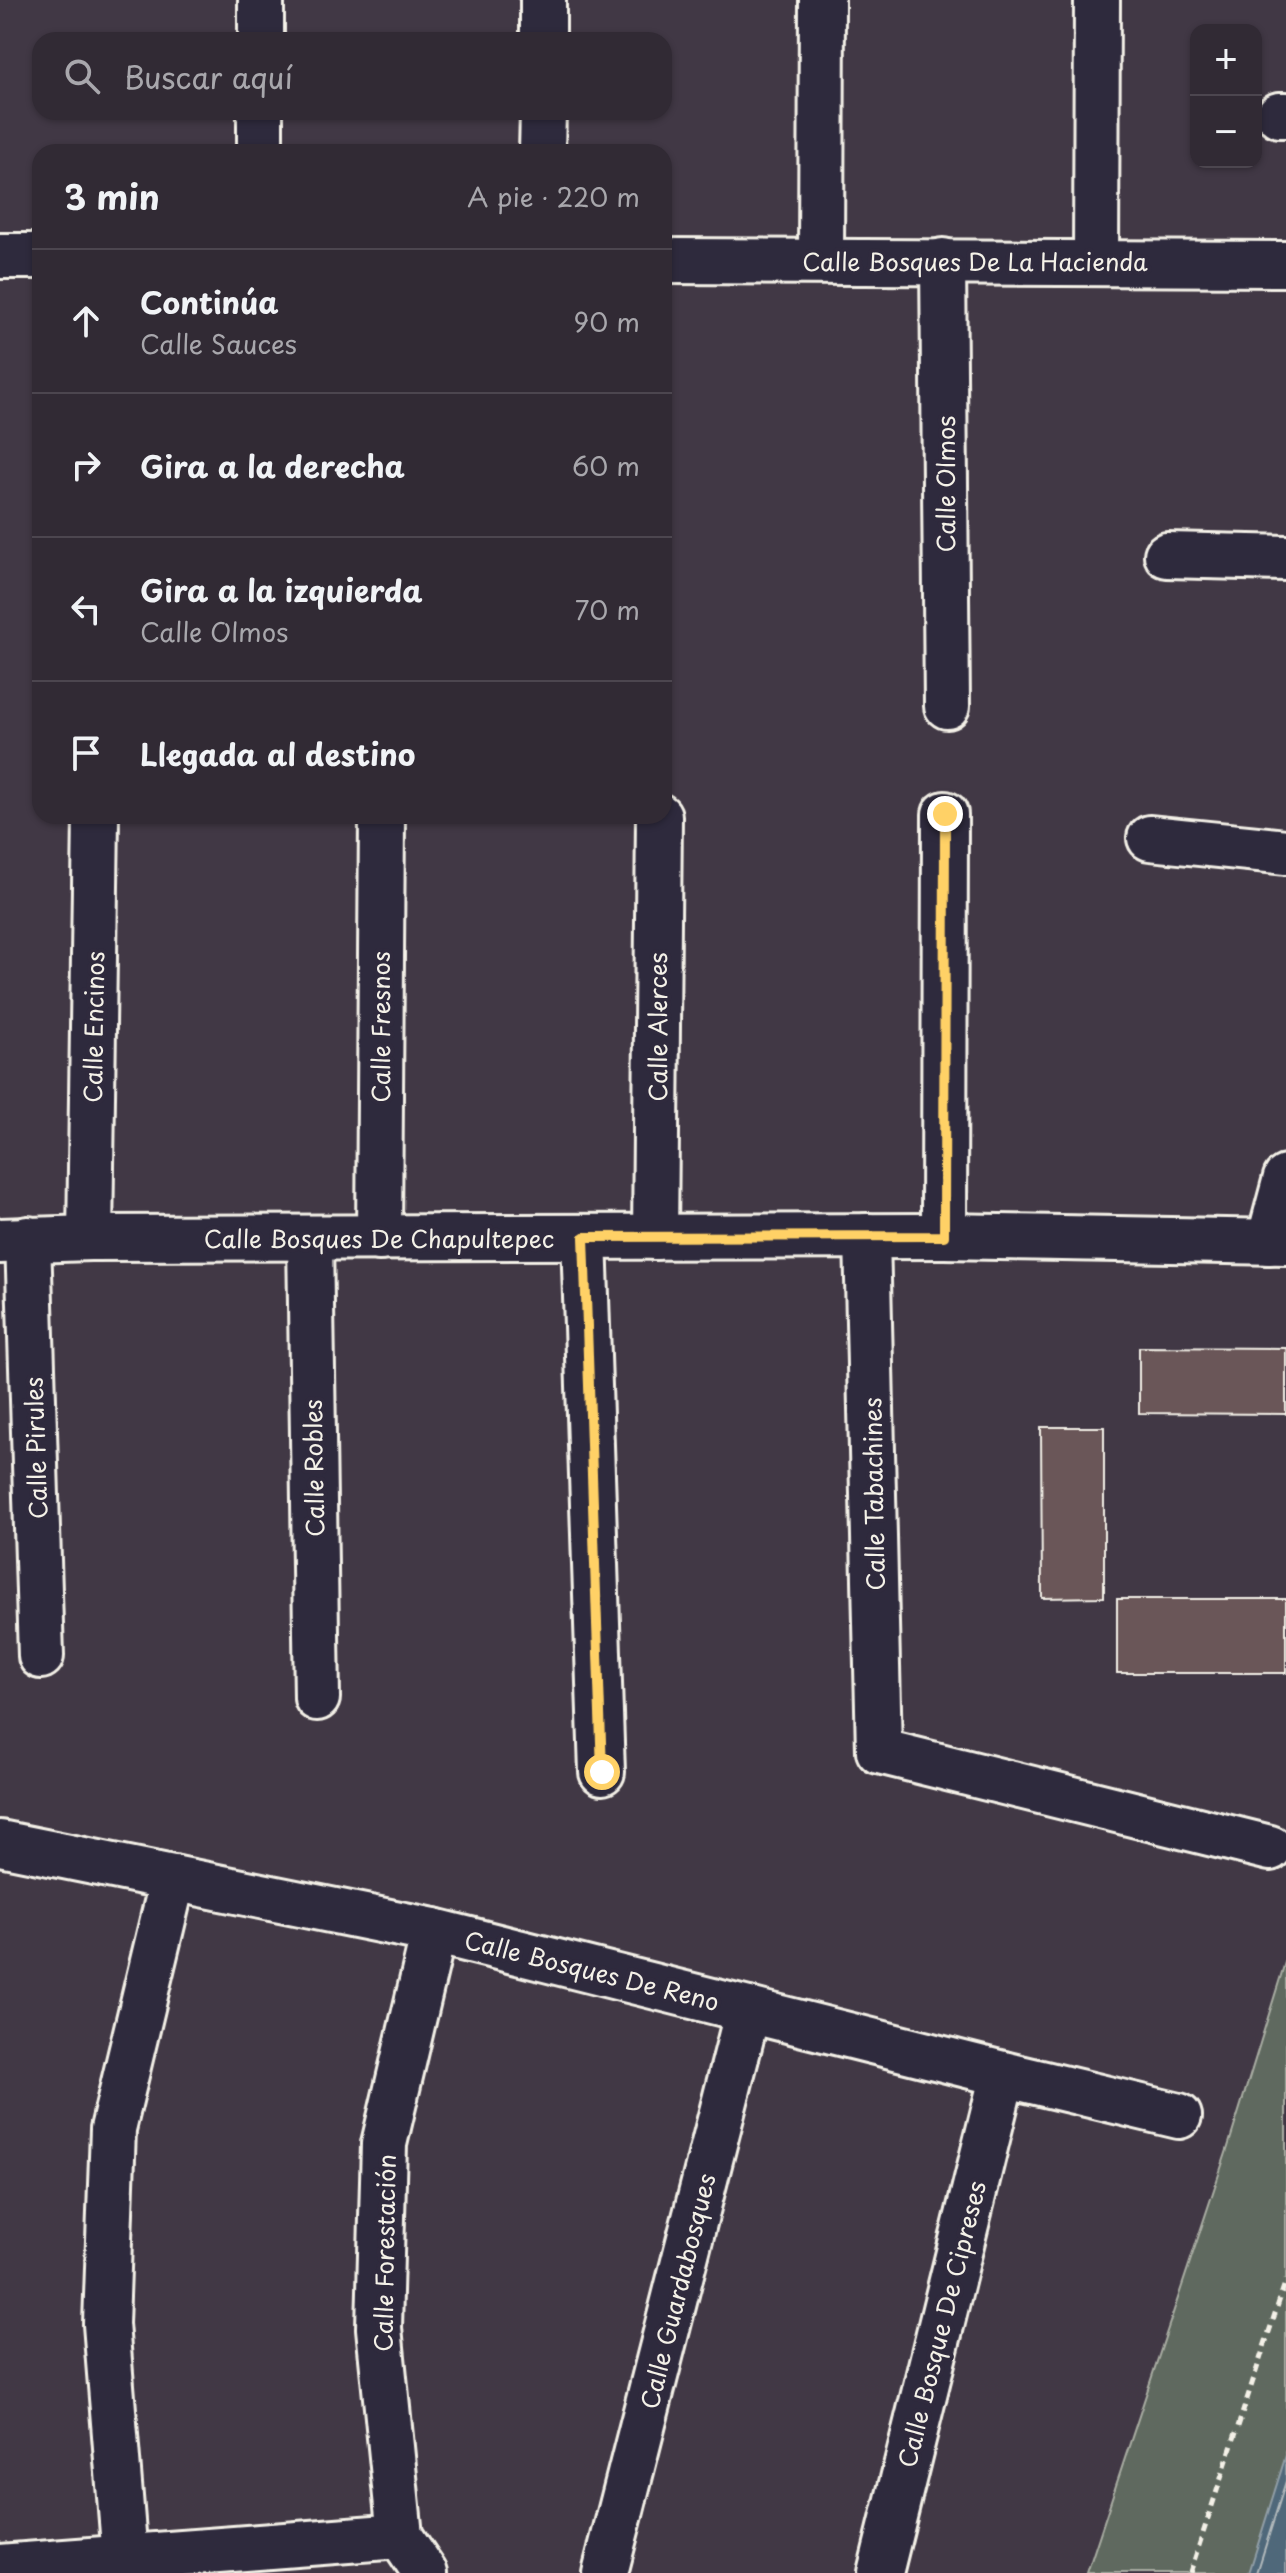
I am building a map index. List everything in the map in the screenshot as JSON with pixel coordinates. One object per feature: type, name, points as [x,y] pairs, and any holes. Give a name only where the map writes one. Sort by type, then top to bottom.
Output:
[{"type":"street","points":[[261,0],[261,32]]},
{"type":"street","points":[[543,0],[543,32]]},
{"type":"street","points":[[821,261],[822,0]]},
{"type":"street","points":[[1096,261],[1097,0]]},
{"type":"street","points":[[260,120],[260,144]]},
{"type":"street","points":[[542,144],[543,120]]},
{"type":"street","points":[[0,256],[32,256]]},
{"type":"street","name":"Calle Bosques De La Hacienda","points":[[672,261],[1286,264]]},
{"type":"street","name":"Calle Olmos","points":[[943,261],[947,706]]},
{"type":"street","points":[[1167,555],[1286,558]]},
{"type":"street","points":[[944,1236],[945,814]]},
{"type":"street","name":"Calle Encinos","points":[[90,1238],[96,824]]},
{"type":"street","name":"Calle Fresnos","points":[[379,1238],[382,824]]},
{"type":"street","name":"Calle Alerces","points":[[655,1237],[659,824]]},
{"type":"street","points":[[1150,838],[1286,852]]},
{"type":"street","points":[[1278,1242],[1286,1178]]},
{"type":"street","name":"Calle Tabachines","points":[[867,1236],[879,1751],[1270,1848]]},
{"type":"street","name":"Calle Bosques De Chapultepec","points":[[14,1240],[944,1236],[1278,1242]]},
{"type":"street","points":[[584,1237],[602,1772]]},
{"type":"street","name":"Calle Robles","points":[[310,1239],[317,1698]]},
{"type":"street","name":"Calle Pirules","points":[[14,1240],[41,1656]]},
{"type":"street","name":"Calle Bosques De Reno","points":[[0,1843],[434,1931],[1179,2116]]},
{"type":"street","points":[[125,2558],[106,2324],[113,2129],[173,1878]]},
{"type":"street","name":"Calle Forestación","points":[[425,2573],[400,2536],[379,2328],[384,2144],[434,1931]]},
{"type":"street","name":"Calle Guardabosques","points":[[605,2573],[748,2010]]},
{"type":"street","name":"Calle Bosque De Cipreses","points":[[880,2573],[1003,2074]]},
{"type":"street","points":[[0,2567],[400,2536]]},
{"type":"path","points":[[1190,2573],[1286,2280]]},
{"type":"green space","points":[[1286,1959],[1286,2573],[1087,2573],[1228,2147]]},
{"type":"water","points":[[1286,2455],[1286,2573],[1249,2573]]},
{"type":"building","points":[[1139,1347],[1286,1348],[1286,1414],[1139,1413]]},
{"type":"building","points":[[1041,1427],[1104,1427],[1104,1597],[1042,1598]]},
{"type":"building","points":[[1117,1599],[1286,1599],[1286,1673],[1117,1673]]},
{"type":"route","points":[[602,1772],[584,1237],[944,1236],[945,814]]}]
